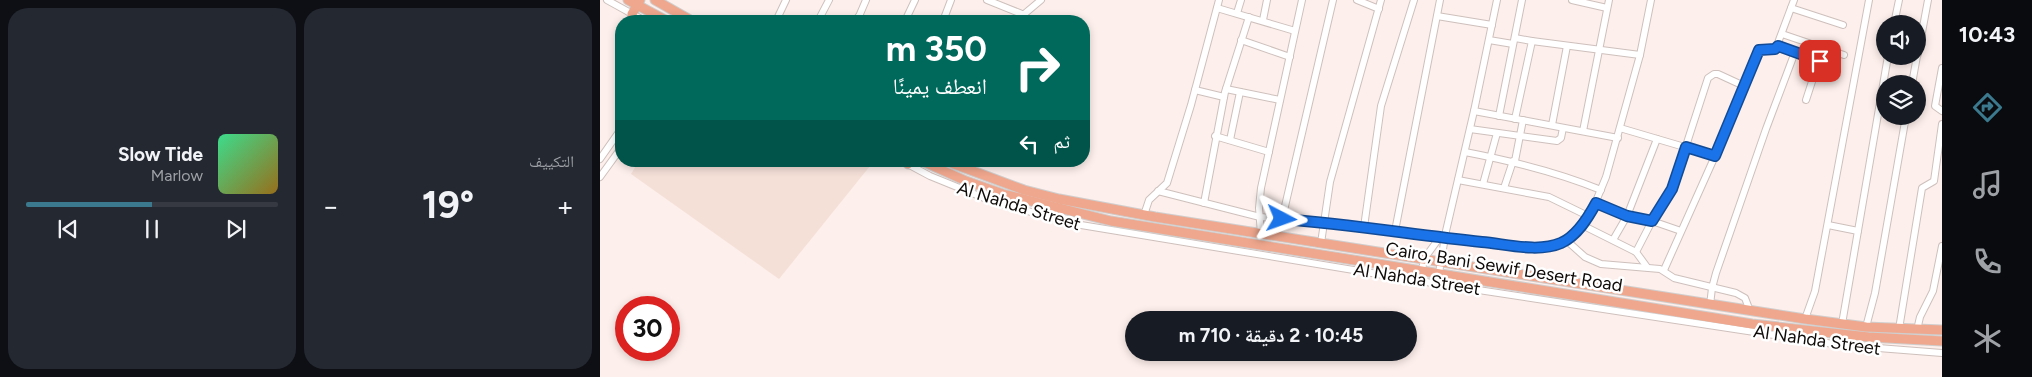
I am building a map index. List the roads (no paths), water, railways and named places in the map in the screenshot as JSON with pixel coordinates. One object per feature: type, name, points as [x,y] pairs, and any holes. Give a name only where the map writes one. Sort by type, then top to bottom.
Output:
[{"type":"main road","points":[[628,0],[638,2],[658,15]]},
{"type":"main road","points":[[655,0],[681,15]]},
{"type":"main road","points":[[632,14],[638,2]]},
{"type":"main road","name":"Cairo, Bani Sewif Desert Road","points":[[935,167],[966,181],[1003,194],[1080,214],[1134,225],[1752,324],[1868,338],[1942,341]]},
{"type":"main road","name":"Cairo, Bani Sewif Desert Road","points":[[963,167],[1024,190],[1058,199],[1144,215],[1805,319],[1899,329],[1942,330]]},
{"type":"street","points":[[608,0],[632,14]]},
{"type":"street","points":[[779,15],[785,0]]},
{"type":"street","points":[[821,15],[829,0]]},
{"type":"street","points":[[860,15],[866,0]]},
{"type":"street","points":[[909,15],[915,0]]},
{"type":"street","points":[[945,15],[951,0]]},
{"type":"street","points":[[991,1],[1022,14],[1041,0]]},
{"type":"street","points":[[1144,215],[1149,200],[1167,183],[1195,90],[1219,0]]},
{"type":"street","points":[[1237,13],[1241,0]]},
{"type":"street","points":[[1263,20],[1267,0]]},
{"type":"street","points":[[1262,234],[1260,199],[1302,0]]},
{"type":"street","points":[[1282,219],[1333,0]]},
{"type":"street","points":[[1320,243],[1334,167],[1381,0]]},
{"type":"street","points":[[1364,227],[1381,106],[1414,0]]},
{"type":"street","points":[[1395,231],[1440,0]]},
{"type":"street","points":[[1422,270],[1424,260],[1442,239],[1446,231],[1474,111],[1496,0]]},
{"type":"street","points":[[1499,116],[1522,0]]},
{"type":"street","points":[[1575,0],[1607,8]]},
{"type":"street","points":[[1583,131],[1608,0]]},
{"type":"street","points":[[1158,191],[1260,217],[1323,222],[1442,239],[1536,247],[1553,246],[1566,240],[1582,225],[1596,203],[1618,138],[1640,55],[1651,0]]},
{"type":"street","points":[[1664,270],[1715,156],[1758,51],[1762,49],[1775,49],[1778,46],[1794,0]]},
{"type":"street","points":[[1805,319],[1816,291],[1869,0]]},
{"type":"street","points":[[1896,15],[1899,0]]},
{"type":"street","points":[[1925,15],[1928,0]]},
{"type":"street","points":[[1361,1],[1379,9]]},
{"type":"street","points":[[1217,8],[1263,20],[1295,31]]},
{"type":"street","points":[[1791,8],[1843,25]]},
{"type":"street","points":[[1436,16],[1492,25]]},
{"type":"street","points":[[1204,203],[1215,136],[1224,97],[1248,17]]},
{"type":"street","points":[[1782,34],[1844,55]]},
{"type":"street","points":[[1241,40],[1290,57]]},
{"type":"street","points":[[1488,40],[1532,41],[1640,55]]},
{"type":"street","points":[[1515,119],[1532,41]]},
{"type":"street","points":[[1552,126],[1567,46]]},
{"type":"street","points":[[1778,46],[1820,61],[1806,100]]},
{"type":"street","points":[[1710,305],[1712,288],[1766,128],[1795,52]]},
{"type":"street","points":[[1842,324],[1886,65]]},
{"type":"street","points":[[1942,68],[1935,106],[1942,111]]},
{"type":"street","points":[[1636,252],[1672,189],[1708,78],[1718,74],[1744,86]]},
{"type":"street","points":[[1226,89],[1280,100]]},
{"type":"street","points":[[1195,90],[1224,97]]},
{"type":"street","points":[[1230,140],[1240,92]]},
{"type":"street","points":[[1474,111],[1618,138]]},
{"type":"street","points":[[1504,188],[1514,161],[1523,120]]},
{"type":"street","points":[[1899,329],[1922,188],[1934,181],[1942,124]]},
{"type":"street","points":[[1866,326],[1875,293],[1904,125]]},
{"type":"street","points":[[1470,128],[1556,141],[1560,138],[1563,128]]},
{"type":"street","points":[[1620,128],[1715,156]]},
{"type":"street","points":[[1482,184],[1492,157],[1497,133]]},
{"type":"street","points":[[1215,136],[1269,152]]},
{"type":"street","points":[[600,159],[615,138]]},
{"type":"street","points":[[1613,240],[1627,216],[1657,139]]},
{"type":"street","points":[[1465,152],[1514,161],[1580,181],[1601,190]]},
{"type":"street","points":[[600,177],[615,156]]},
{"type":"street","name":"Al Nahda Street","points":[[916,167],[937,179],[994,202],[1075,224],[1426,282],[1840,345],[1942,352]]},
{"type":"street","points":[[1458,180],[1549,197],[1588,216]]},
{"type":"street","points":[[1596,203],[1627,216],[1652,221],[1681,231]]},
{"type":"street","points":[[1582,225],[1636,252],[1647,267]]},
{"type":"street","points":[[1828,225],[1858,231]]},
{"type":"street","points":[[1439,273],[1442,239]]},
{"type":"street","points":[[1566,240],[1592,261],[1601,264],[1664,270],[1674,278],[1742,295],[1750,311]]},
{"type":"street","points":[[1917,330],[1920,317],[1933,291],[1942,246]]}]
